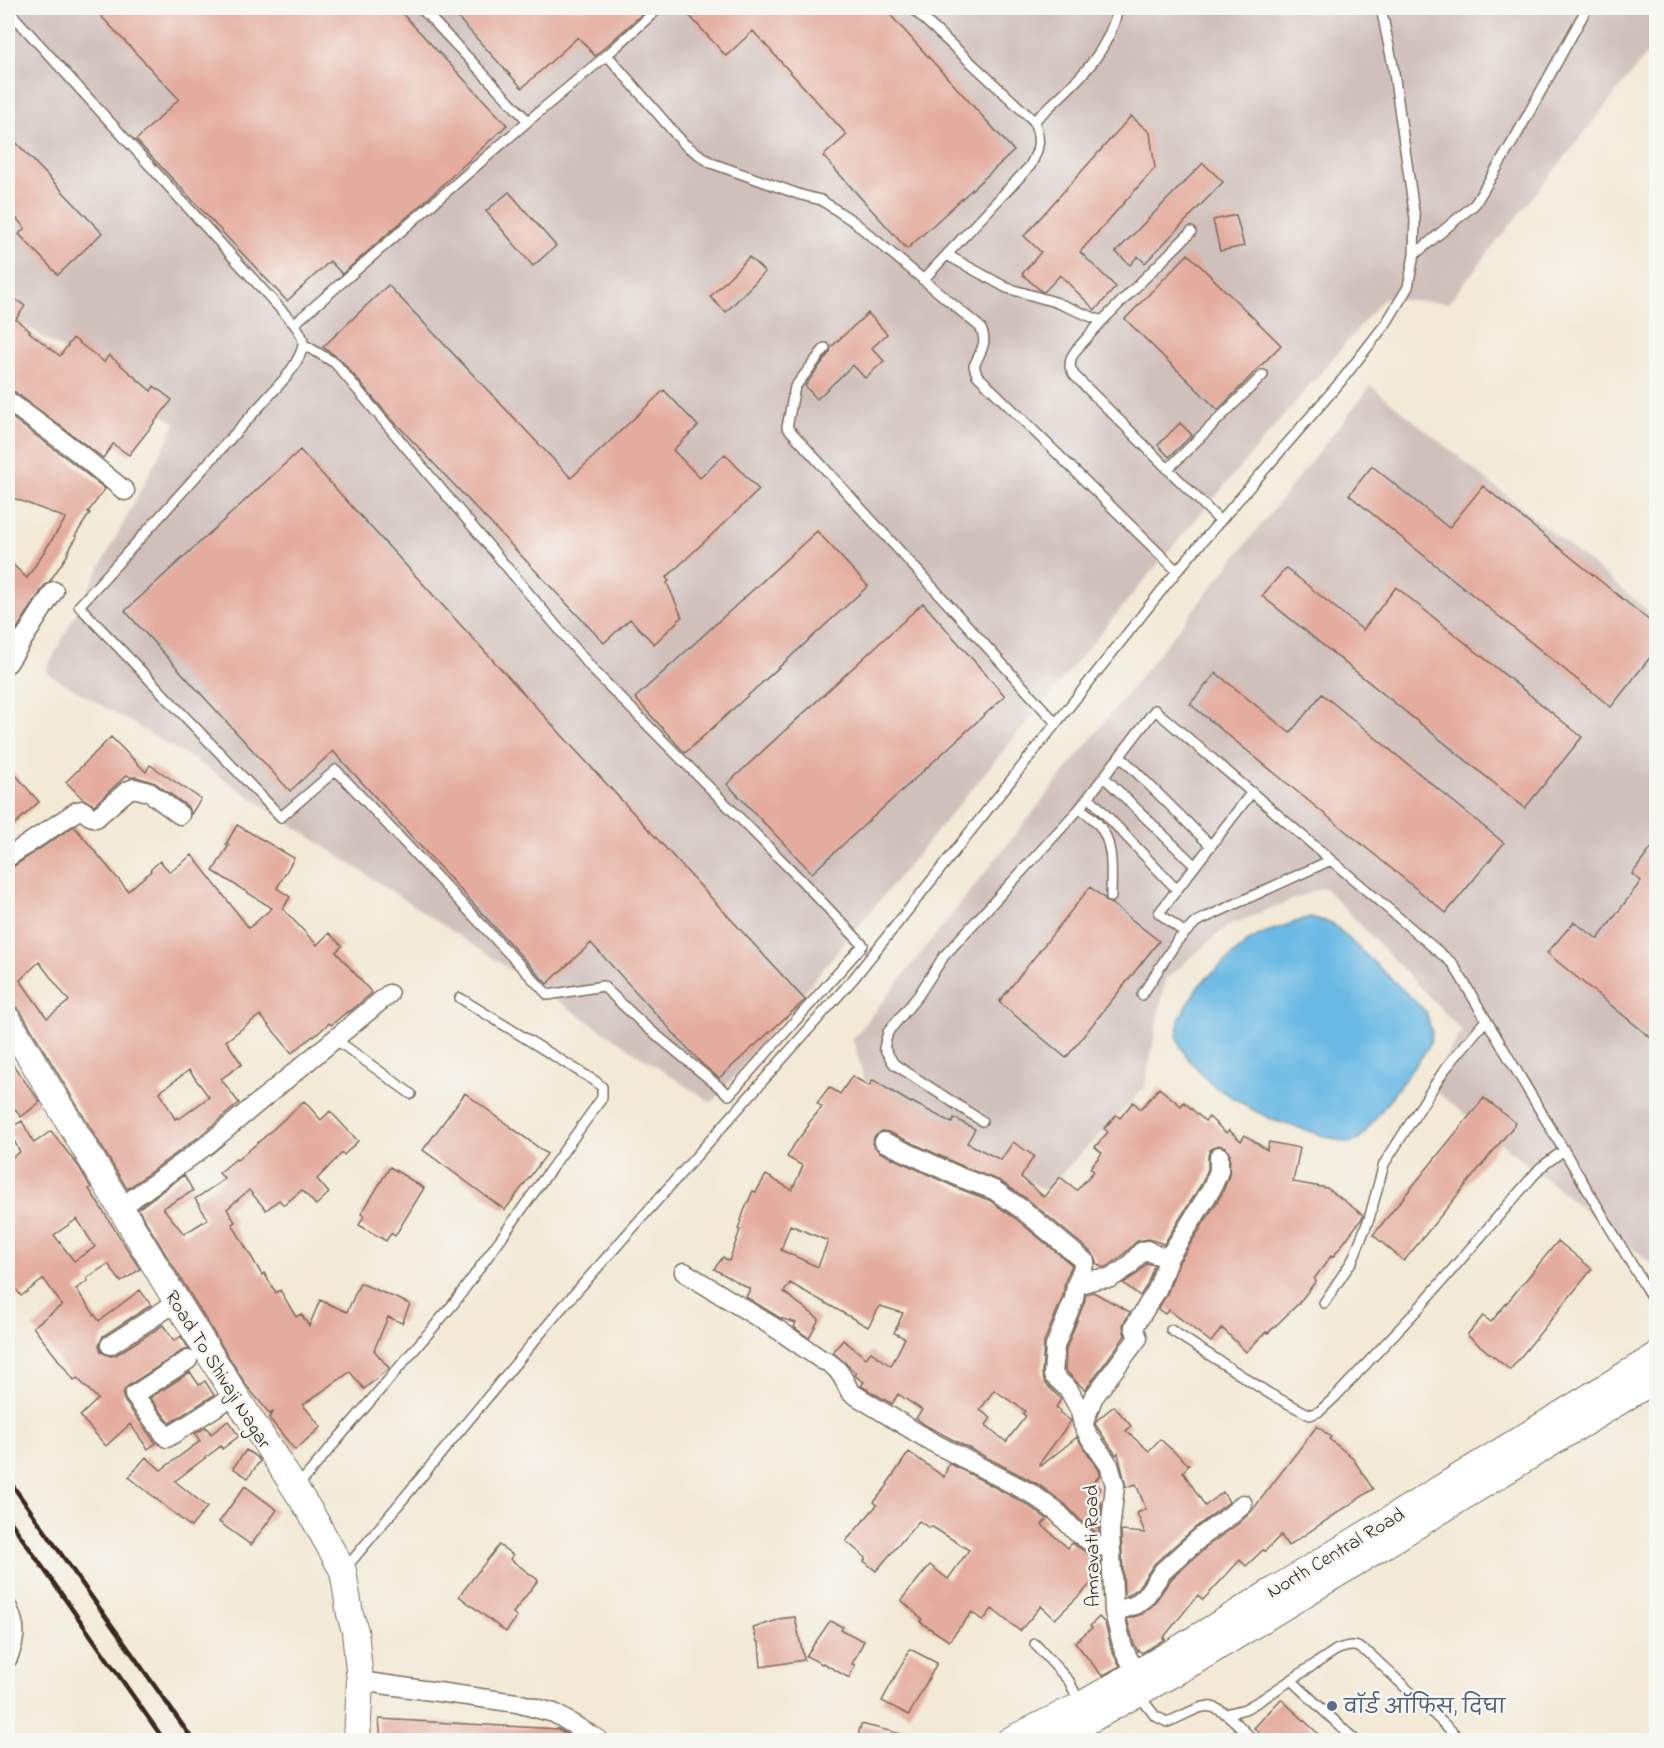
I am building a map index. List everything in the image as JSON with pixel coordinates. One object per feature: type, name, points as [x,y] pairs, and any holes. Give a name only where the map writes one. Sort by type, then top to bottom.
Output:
[{"type":"main road","name":"Road To Shivaji Nagar","points":[[8,1020],[177,1302],[311,1513],[344,1571],[350,1614],[355,1631],[360,1681],[357,1740]]},
{"type":"main road","name":"North Central Road","points":[[1054,1740],[1656,1356]]},
{"type":"main road","name":"North Central Road","points":[[1020,1738],[1081,1706],[1139,1685],[1200,1658],[1656,1379]]},
{"type":"street","points":[[8,400],[125,491]]},
{"type":"street","points":[[8,663],[54,591]]},
{"type":"street","points":[[8,857],[77,811],[82,810],[96,818],[127,791],[134,788],[149,792],[180,815]]},
{"type":"street","points":[[120,1208],[207,1145],[389,994]]},
{"type":"street","points":[[884,1142],[994,1190],[1023,1210],[1085,1262],[1076,1285]]},
{"type":"street","points":[[1083,1425],[1093,1398],[1138,1338],[1134,1327],[1157,1290],[1169,1257],[1212,1188],[1219,1171],[1219,1156]]},
{"type":"street","points":[[1076,1285],[1097,1279],[1112,1278],[1129,1266],[1141,1252],[1148,1250],[1154,1254],[1169,1257]]},
{"type":"street","points":[[684,1272],[780,1331],[822,1360],[830,1362],[844,1378],[850,1392],[932,1442],[1032,1494],[1058,1513],[1076,1532],[1098,1547],[1110,1542]]},
{"type":"street","name":"Amravati Road","points":[[1076,1285],[1074,1299],[1055,1346],[1053,1375],[1069,1390],[1080,1411],[1083,1425],[1109,1465],[1115,1485],[1110,1531],[1114,1612],[1123,1648],[1139,1685]]},
{"type":"street","points":[[110,1345],[177,1302]]},
{"type":"street","points":[[188,1360],[134,1395],[166,1438],[235,1395]]},
{"type":"street","points":[[1114,1612],[1135,1605],[1145,1597],[1163,1571],[1203,1535],[1244,1504]]},
{"type":"street","points":[[8,1608],[15,1640],[8,1658]]},
{"type":"street","points":[[360,1681],[517,1703],[554,1713],[599,1740]]},
{"type":"lane","points":[[421,8],[528,121]]},
{"type":"lane","points":[[294,324],[528,121],[608,55],[659,8]]},
{"type":"lane","points":[[912,8],[1034,121],[1040,135],[1037,153],[1030,166],[923,280]]},
{"type":"lane","points":[[1034,121],[1089,68],[1109,36],[1118,8]]},
{"type":"lane","points":[[344,1571],[560,1310],[854,978],[1177,572],[1342,380],[1387,322],[1408,287],[1414,255],[1413,208],[1393,66],[1381,8]]},
{"type":"lane","points":[[1414,255],[1475,204],[1515,138],[1587,8]]},
{"type":"lane","points":[[8,10],[294,324],[303,344],[288,376],[79,606],[281,817],[336,770],[548,995],[603,986],[643,1024],[729,1095],[863,945],[595,672],[334,363],[303,344]]},
{"type":"lane","points":[[608,55],[684,144],[711,163],[821,200],[853,221],[980,327],[983,331],[984,345],[974,366],[977,375],[1177,572]]},
{"type":"lane","points":[[1191,232],[1076,350],[1071,358],[1070,367],[1074,375],[1220,521]]},
{"type":"lane","points":[[947,255],[1007,288],[1055,302],[1102,321]]},
{"type":"lane","points":[[825,348],[795,387],[787,427],[1056,723]]},
{"type":"lane","points":[[1168,469],[1263,375]]},
{"type":"lane","points":[[982,1121],[894,1064],[885,1048],[888,1032],[918,996],[944,956],[1080,808],[1155,710],[1453,963],[1656,1305]]},
{"type":"lane","points":[[1120,756],[1211,846]]},
{"type":"lane","points":[[1104,777],[1195,866]]},
{"type":"lane","points":[[1185,933],[1159,913],[1252,792]]},
{"type":"lane","points":[[1089,797],[1177,890]]},
{"type":"lane","points":[[1080,808],[1100,825],[1108,843],[1111,897]]},
{"type":"lane","points":[[1142,995],[1177,941],[1196,922],[1331,860]]},
{"type":"lane","points":[[295,1489],[454,1302],[602,1098],[602,1086],[596,1081],[460,998]]},
{"type":"lane","points":[[1324,1303],[1352,1261],[1369,1218],[1384,1164],[1445,1069],[1486,1020]]},
{"type":"lane","points":[[335,1039],[411,1094]]},
{"type":"lane","points":[[1171,1330],[1270,1394],[1310,1415],[1320,1411],[1418,1309],[1540,1168],[1564,1150]]},
{"type":"lane","points":[[1035,1644],[1069,1681],[1081,1706]]},
{"type":"lane","points":[[1226,1714],[1245,1708],[1348,1644],[1360,1647],[1371,1655],[1460,1740]]},
{"type":"lane","points":[[1291,1680],[1355,1740]]},
{"type":"lane","points":[[1139,1685],[1155,1716],[1167,1722],[1205,1706],[1216,1708],[1226,1714],[1253,1740]]},
{"type":"shaded area","points":[[8,8],[1656,8],[1656,43],[1448,303],[1384,298],[1152,571],[712,1103],[198,762],[45,672],[176,423],[8,314]]},
{"type":"shaded area","points":[[1371,386],[1656,617],[1656,1267],[1428,1085],[1462,1031],[1324,887],[1228,926],[1165,980],[1145,1087],[1045,1191],[864,1080],[853,1039]]},
{"type":"water","points":[[1310,917],[1332,923],[1426,1012],[1432,1034],[1428,1048],[1359,1140],[1348,1143],[1273,1120],[1212,1085],[1186,1056],[1177,1039],[1179,1020],[1198,986],[1250,940]]},
{"type":"building","points":[[112,8],[397,8],[507,125],[342,274],[330,261],[287,301],[136,140],[179,99],[102,17]]},
{"type":"building","points":[[449,8],[649,8],[595,56],[578,37],[522,88]]},
{"type":"building","points":[[695,8],[884,8],[1014,151],[907,249],[823,156],[847,135],[753,31],[726,56],[688,14]]},
{"type":"building","points":[[1131,116],[1150,133],[1155,168],[1080,252],[1116,287],[1095,310],[1060,275],[1044,292],[1022,274],[1041,252],[1024,236]]},
{"type":"building","points":[[8,134],[102,233],[58,275],[19,234],[25,228],[8,209]]},
{"type":"building","points":[[1203,163],[1223,182],[1145,263],[1138,256],[1130,265],[1116,252]]},
{"type":"building","points":[[509,192],[556,246],[533,266],[486,211]]},
{"type":"building","points":[[1236,215],[1244,246],[1220,251],[1213,220]]},
{"type":"building","points":[[1188,254],[1281,345],[1218,410],[1125,319]]},
{"type":"building","points":[[749,257],[765,272],[726,312],[710,297]]},
{"type":"building","points":[[388,285],[571,478],[664,390],[698,426],[673,450],[700,478],[725,454],[759,490],[666,578],[682,617],[654,644],[630,619],[604,643],[386,413],[340,359],[323,347]]},
{"type":"building","points":[[8,294],[25,306],[16,319],[60,356],[73,338],[104,362],[109,355],[151,391],[154,386],[172,400],[129,455],[113,444],[103,458],[15,392],[8,390]]},
{"type":"building","points":[[868,313],[887,334],[872,348],[884,361],[865,378],[853,365],[817,399],[805,386],[830,352],[831,347]]},
{"type":"building","points":[[8,415],[105,489],[88,512],[90,513],[75,536],[77,537],[68,554],[8,643],[8,560],[27,578],[66,518],[8,496]]},
{"type":"building","points":[[1180,423],[1192,435],[1169,457],[1158,445]]},
{"type":"building","points":[[300,450],[805,1000],[719,1078],[703,1065],[591,943],[547,984],[333,751],[290,791],[125,611]]},
{"type":"building","points":[[1372,466],[1449,528],[1483,486],[1656,626],[1656,650],[1611,707],[1349,495]]},
{"type":"building","points":[[817,531],[868,586],[685,753],[635,698]]},
{"type":"building","points":[[1286,568],[1363,630],[1396,587],[1582,737],[1525,808],[1262,596]]},
{"type":"building","points":[[923,603],[1005,696],[812,873],[727,784]]},
{"type":"building","points":[[1216,673],[1290,733],[1322,694],[1504,843],[1446,913],[1190,704]]},
{"type":"building","points":[[111,737],[146,772],[150,765],[201,799],[191,814],[187,806],[155,783],[127,775],[94,805],[83,799],[66,782]]},
{"type":"building","points":[[8,766],[39,802],[8,830]]},
{"type":"building","points":[[237,825],[294,858],[277,888],[290,897],[283,909],[317,945],[329,933],[342,946],[336,952],[372,993],[292,1053],[260,1015],[226,1041],[242,1064],[221,1079],[239,1103],[200,1136],[127,1189],[21,1012],[8,1003],[8,868],[74,826],[128,891],[160,861],[170,872],[192,855],[249,928],[272,908],[213,871],[229,845],[226,844]],"holes":[[[39,962],[69,1001],[47,1018],[20,980]],[[189,1070],[209,1097],[179,1119],[177,1117],[175,1119],[160,1092]]]},
{"type":"building","points":[[1656,842],[1656,1042],[1547,953],[1574,922],[1598,939],[1641,881],[1632,874]]},
{"type":"building","points":[[1090,887],[1159,941],[1066,1058],[999,1002]]},
{"type":"building","points":[[8,1058],[40,1102],[21,1117],[8,1100]]},
{"type":"building","points":[[852,1076],[869,1086],[873,1080],[911,1103],[952,1123],[954,1118],[975,1129],[967,1143],[1001,1160],[1013,1142],[1034,1156],[1021,1177],[1044,1197],[1060,1177],[1077,1190],[1094,1171],[1090,1168],[1102,1153],[1095,1147],[1108,1132],[1104,1129],[1116,1115],[1120,1118],[1133,1102],[1141,1109],[1159,1088],[1181,1106],[1184,1102],[1205,1121],[1209,1117],[1226,1133],[1229,1130],[1241,1141],[1245,1135],[1267,1150],[1269,1142],[1300,1148],[1293,1182],[1327,1188],[1363,1217],[1333,1257],[1331,1256],[1314,1279],[1316,1281],[1298,1304],[1246,1352],[1222,1328],[1211,1342],[1169,1310],[1165,1314],[1158,1309],[1167,1294],[1179,1262],[1222,1194],[1229,1175],[1230,1155],[1225,1147],[1218,1145],[1210,1150],[1208,1169],[1202,1183],[1164,1244],[1149,1239],[1137,1241],[1121,1257],[1107,1267],[1102,1267],[1096,1263],[1092,1253],[1030,1201],[1000,1181],[966,1168],[889,1132],[882,1131],[874,1137],[873,1144],[879,1152],[989,1200],[1072,1265],[1065,1281],[1063,1296],[1044,1342],[1042,1374],[1045,1383],[1061,1399],[1056,1407],[1060,1410],[1059,1412],[1071,1421],[1039,1464],[1041,1466],[1077,1437],[1099,1470],[1100,1475],[1093,1483],[1100,1488],[1094,1497],[1102,1504],[1097,1528],[1099,1528],[1099,1534],[1039,1485],[927,1426],[916,1418],[922,1410],[898,1394],[892,1404],[861,1386],[864,1382],[854,1375],[856,1373],[833,1352],[843,1340],[866,1358],[871,1352],[891,1366],[905,1338],[894,1333],[903,1313],[880,1306],[868,1327],[790,1283],[784,1292],[819,1319],[809,1338],[794,1327],[796,1323],[780,1318],[746,1297],[750,1289],[714,1269],[723,1257],[729,1261],[744,1211],[753,1191],[756,1192],[766,1175],[792,1190],[803,1166],[787,1157],[822,1107],[817,1103],[829,1087],[840,1094]],"holes":[[[790,1225],[828,1241],[818,1267],[781,1250]],[[994,1390],[1025,1411],[1023,1414],[1026,1416],[1006,1442],[986,1425],[991,1418],[980,1410]]]},
{"type":"building","points":[[465,1093],[547,1154],[505,1210],[423,1150]]},
{"type":"building","points":[[1484,1098],[1516,1123],[1404,1261],[1373,1235]]},
{"type":"building","points":[[304,1101],[321,1120],[330,1111],[358,1141],[344,1155],[342,1153],[317,1179],[329,1193],[316,1205],[302,1190],[284,1205],[279,1200],[266,1210],[249,1190],[227,1209],[235,1222],[232,1224],[262,1275],[264,1273],[276,1293],[280,1290],[296,1317],[301,1314],[309,1326],[320,1300],[347,1312],[360,1283],[410,1304],[402,1323],[388,1317],[374,1350],[389,1368],[364,1389],[350,1372],[303,1405],[321,1427],[295,1450],[269,1418],[274,1411],[270,1414],[246,1385],[138,1209],[184,1175],[193,1191],[163,1208],[184,1234],[208,1219],[195,1199],[225,1179],[219,1173],[260,1141]]},
{"type":"building","points":[[22,1121],[34,1143],[51,1131],[79,1167],[91,1188],[89,1189],[140,1269],[121,1282],[108,1264],[87,1278],[88,1281],[76,1289],[99,1321],[140,1290],[151,1305],[103,1336],[99,1345],[101,1352],[110,1356],[116,1355],[163,1325],[174,1341],[181,1336],[189,1349],[182,1351],[128,1386],[124,1391],[125,1402],[156,1443],[148,1449],[130,1424],[106,1446],[80,1416],[98,1399],[77,1378],[74,1380],[33,1327],[62,1305],[44,1279],[21,1296],[8,1278],[8,1160],[20,1152],[8,1129]],"holes":[[[77,1219],[95,1247],[74,1261],[54,1235]]]},
{"type":"building","points":[[390,1167],[424,1188],[395,1236],[391,1233],[386,1241],[359,1225],[364,1216],[361,1214]]},
{"type":"building","points":[[1558,1241],[1592,1269],[1510,1370],[1467,1335],[1483,1316],[1491,1322]]},
{"type":"building","points":[[1147,1263],[1154,1265],[1147,1285],[1140,1296],[1123,1283],[1137,1274]]},
{"type":"building","points":[[1093,1292],[1130,1312],[1123,1325],[1125,1336],[1085,1390],[1065,1370],[1066,1349],[1086,1294]]},
{"type":"building","points":[[190,1372],[199,1385],[205,1381],[214,1395],[170,1423],[150,1398]]},
{"type":"building","points":[[1114,1406],[1131,1426],[1126,1431],[1149,1451],[1160,1439],[1189,1465],[1183,1472],[1205,1506],[1223,1492],[1229,1502],[1155,1563],[1137,1589],[1127,1596],[1124,1594],[1121,1531],[1145,1533],[1137,1513],[1146,1509],[1136,1484],[1126,1487],[1118,1453],[1116,1455],[1095,1424]]},
{"type":"building","points":[[228,1421],[239,1436],[222,1449],[221,1446],[175,1481],[207,1507],[191,1527],[129,1477],[146,1457],[161,1470],[200,1441],[195,1434],[206,1427],[211,1434]]},
{"type":"building","points":[[1317,1426],[1352,1457],[1373,1489],[1288,1546],[1281,1535],[1246,1566],[1240,1560],[1203,1600],[1198,1595],[1163,1638],[1165,1639],[1142,1653],[1138,1651],[1127,1619],[1142,1614],[1152,1606],[1172,1578],[1251,1512]]},
{"type":"building","points":[[246,1450],[260,1461],[248,1478],[233,1468]]},
{"type":"building","points":[[909,1452],[944,1477],[949,1463],[1026,1504],[1047,1519],[1042,1525],[1068,1548],[1072,1543],[1092,1556],[1100,1558],[1101,1579],[1097,1584],[1094,1581],[1055,1619],[1041,1606],[1020,1631],[992,1609],[983,1621],[972,1612],[949,1641],[920,1622],[922,1619],[901,1600],[930,1565],[948,1579],[969,1550],[919,1521],[876,1571],[864,1561],[866,1558],[846,1541],[877,1505],[874,1502]]},
{"type":"building","points":[[245,1486],[277,1510],[251,1545],[219,1522]]},
{"type":"building","points":[[499,1545],[513,1555],[510,1559],[538,1580],[513,1613],[517,1617],[506,1632],[459,1596]]},
{"type":"building","points":[[795,1617],[804,1660],[761,1667],[759,1642],[757,1642],[753,1628],[778,1619]]},
{"type":"building","points":[[1099,1617],[1105,1623],[1112,1651],[1120,1666],[1102,1676],[1075,1642],[1092,1628],[1090,1626]]},
{"type":"building","points":[[830,1621],[843,1627],[841,1630],[864,1641],[852,1664],[855,1665],[849,1678],[806,1656]]},
{"type":"building","points":[[910,1649],[937,1663],[909,1715],[882,1701]]},
{"type":"building","points":[[1281,1699],[1325,1740],[1267,1740],[1254,1728]]},
{"type":"building","points":[[379,1719],[558,1729],[578,1740],[381,1740]]},
{"type":"building","points":[[861,1724],[910,1736],[909,1740],[857,1740]]},
{"type":"railway","points":[[8,1479],[193,1740]]},
{"type":"railway","points":[[8,1518],[164,1740]]},
{"type":"place","name":"वॉर्ड ऑफिस, दिघा","points":[[1332,1706]]}]
